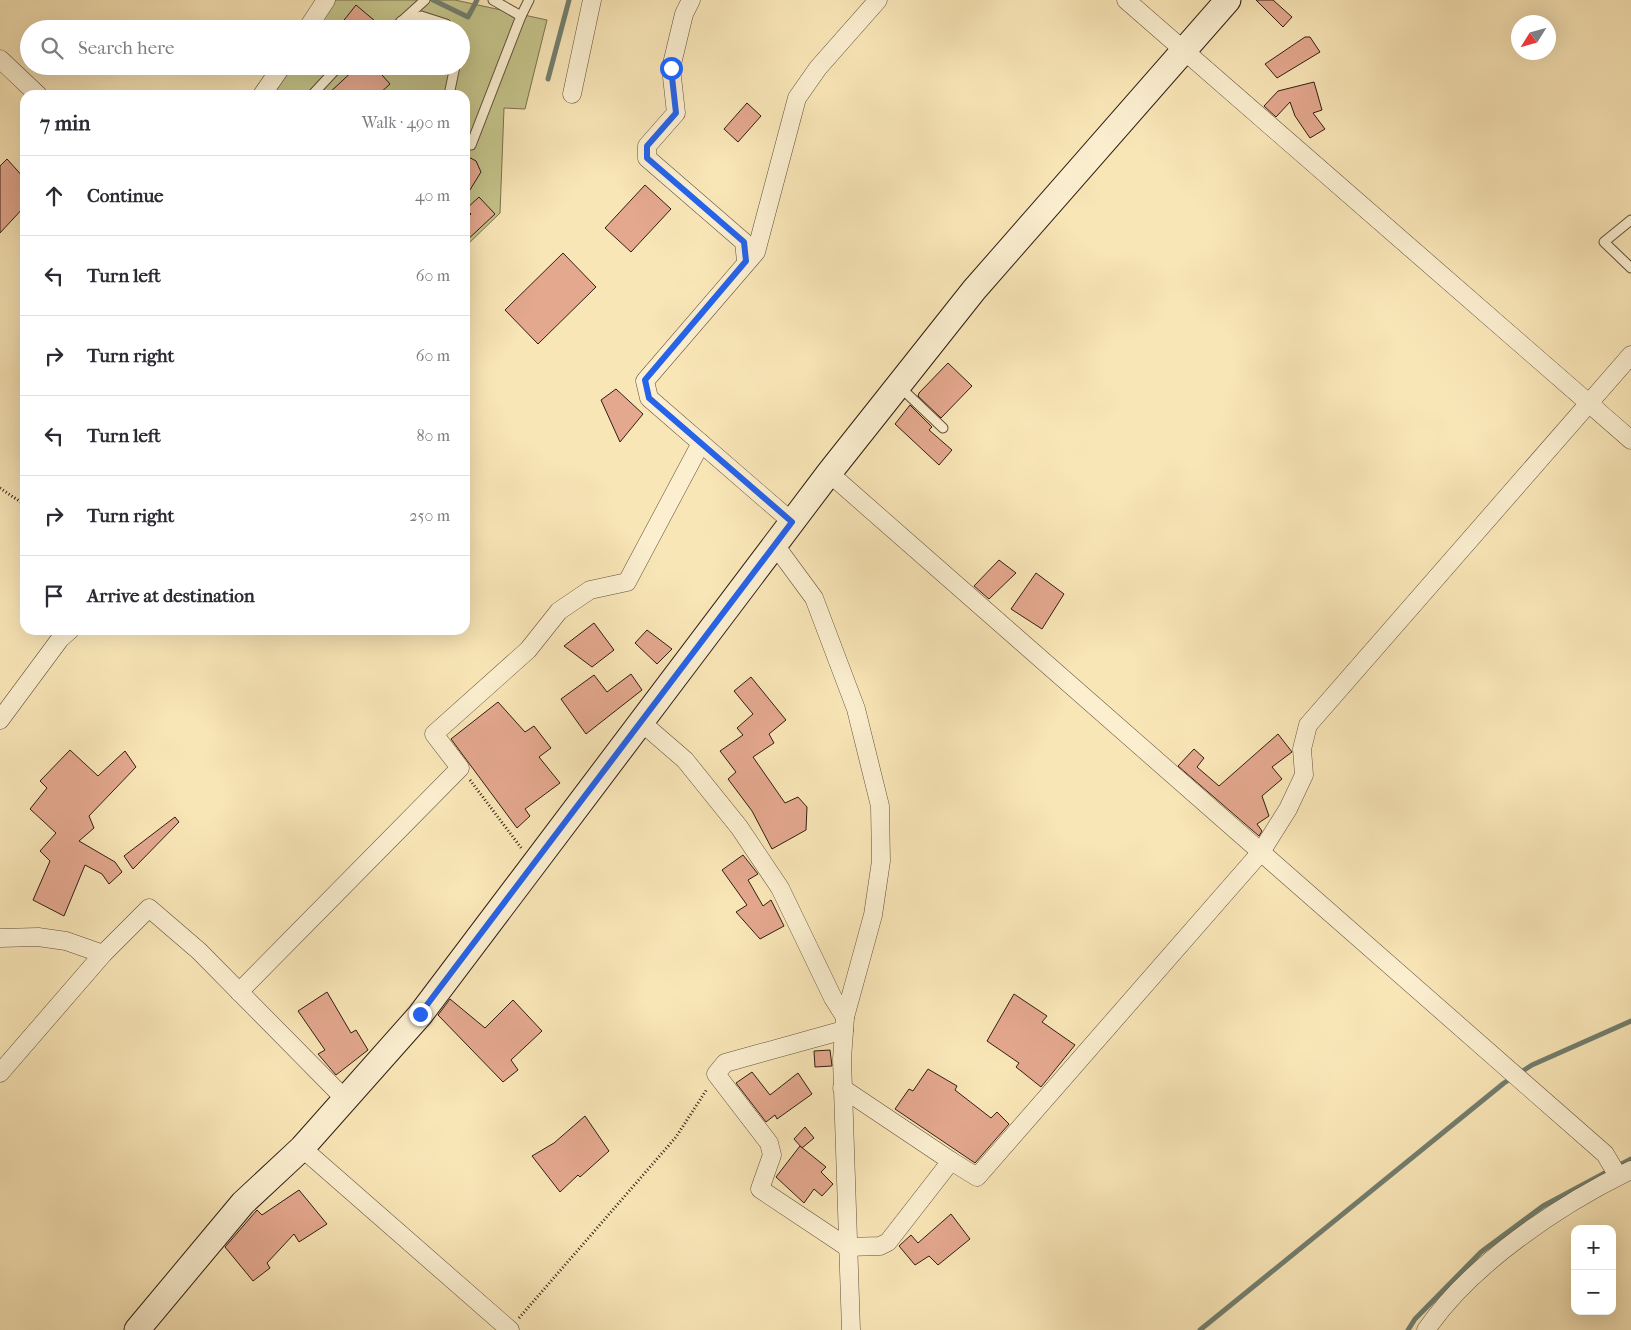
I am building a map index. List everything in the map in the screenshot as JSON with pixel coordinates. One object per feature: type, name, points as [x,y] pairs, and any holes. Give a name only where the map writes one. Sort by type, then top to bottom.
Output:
[{"type":"street","points":[[313,20],[326,0]]},
{"type":"street","points":[[572,94],[592,0]]},
{"type":"street","points":[[690,0],[684,14],[671,68],[676,113],[647,146],[647,158],[744,242],[746,261]]},
{"type":"street","points":[[792,522],[649,398],[645,380],[746,261],[756,252],[797,98],[818,68],[878,0]]},
{"type":"street","points":[[1126,0],[1183,52],[1631,440]]},
{"type":"street","points":[[137,1330],[243,1203],[302,1148],[420,1014],[829,472],[974,290],[1228,0]]},
{"type":"street","points":[[0,58],[33,90]]},
{"type":"street","points":[[265,90],[276,75]]},
{"type":"street","points":[[842,1088],[977,1177],[1262,852],[1288,809],[1304,775],[1302,749],[1308,725],[1631,355]]},
{"type":"street","points":[[239,992],[460,768],[434,734],[528,650],[559,611],[590,590],[627,582],[701,443]]},
{"type":"street","points":[[829,472],[1625,1173],[1544,1221],[1497,1257],[1464,1284],[1426,1330]]},
{"type":"street","points":[[775,545],[814,598],[856,709],[880,806],[881,861],[874,906],[845,1023],[842,1088],[851,1330]]},
{"type":"street","points":[[0,720],[64,635]]},
{"type":"street","points":[[641,722],[685,760],[739,827],[780,888],[845,1023]]},
{"type":"street","points":[[0,1073],[103,954],[149,908],[199,951],[346,1100]]},
{"type":"street","points":[[0,938],[38,937],[66,941],[103,954]]},
{"type":"street","points":[[845,1023],[725,1063],[716,1074],[769,1143],[772,1155],[760,1189],[847,1247],[880,1246],[888,1242],[951,1161]]},
{"type":"street","points":[[302,1148],[510,1330]]},
{"type":"lane","points":[[402,20],[425,0]]},
{"type":"lane","points":[[493,0],[521,16]]},
{"type":"lane","points":[[470,145],[529,0]]},
{"type":"lane","points":[[405,20],[421,16],[434,20]]},
{"type":"lane","points":[[317,90],[331,75]]},
{"type":"lane","points":[[450,90],[453,75]]},
{"type":"lane","points":[[1631,220],[1604,242],[1631,268]]},
{"type":"lane","points":[[898,386],[943,428]]},
{"type":"path","points":[[0,488],[20,502]]},
{"type":"path","points":[[460,768],[534,864]]},
{"type":"path","points":[[510,1330],[676,1137],[694,1113],[716,1074]]},
{"type":"shaded area","points":[[335,0],[455,0],[547,20],[525,109],[504,108],[500,213],[470,242],[470,90],[272,90],[283,75],[470,75],[470,20],[321,20]]},
{"type":"building","points":[[1256,0],[1273,0],[1292,17],[1283,27]]},
{"type":"building","points":[[356,5],[374,20],[344,20]]},
{"type":"building","points":[[1305,37],[1310,37],[1320,52],[1277,78],[1265,64]]},
{"type":"building","points":[[348,75],[382,75],[390,84],[383,90],[332,90]]},
{"type":"building","points":[[1314,82],[1322,110],[1313,113],[1325,129],[1310,138],[1295,116],[1290,102],[1276,117],[1264,106],[1278,91]]},
{"type":"building","points":[[747,103],[761,116],[738,142],[724,129]]},
{"type":"building","points":[[470,158],[476,161],[481,172],[470,190]]},
{"type":"building","points":[[7,159],[20,173],[20,211],[0,233],[0,166]]},
{"type":"building","points":[[645,185],[671,209],[631,252],[605,228]]},
{"type":"building","points":[[479,197],[495,214],[470,237],[471,214],[470,205]]},
{"type":"building","points":[[563,253],[596,287],[538,344],[505,310]]},
{"type":"building","points":[[948,363],[972,386],[941,418],[918,396]]},
{"type":"building","points":[[616,389],[643,414],[620,442],[601,400]]},
{"type":"building","points":[[910,405],[932,427],[929,430],[952,450],[939,465],[895,424]]},
{"type":"building","points":[[999,560],[1016,573],[989,599],[974,586]]},
{"type":"building","points":[[1036,573],[1064,594],[1042,629],[1011,609]]},
{"type":"building","points":[[594,623],[614,650],[592,667],[564,646]]},
{"type":"building","points":[[647,630],[672,649],[657,664],[635,643]]},
{"type":"building","points":[[631,674],[642,690],[586,734],[561,699],[594,675],[607,692]]},
{"type":"building","points":[[751,677],[786,720],[769,734],[774,743],[753,757],[785,803],[798,797],[807,807],[806,830],[772,849],[752,811],[728,779],[736,772],[720,751],[743,735],[737,728],[753,714],[734,691]]},
{"type":"building","points":[[498,702],[525,732],[534,726],[551,748],[539,757],[560,783],[525,809],[530,816],[517,828],[451,739]]},
{"type":"building","points":[[1278,734],[1292,752],[1272,767],[1282,779],[1262,796],[1269,816],[1257,824],[1262,831],[1259,836],[1178,766],[1194,749],[1204,758],[1197,767],[1219,786]]},
{"type":"building","points":[[70,750],[98,776],[125,751],[136,767],[89,816],[94,828],[79,841],[115,862],[122,872],[109,884],[102,874],[85,865],[64,916],[33,900],[50,861],[40,851],[56,833],[30,809],[47,788],[40,781]]},
{"type":"building","points":[[175,817],[179,822],[133,869],[124,856]]},
{"type":"building","points":[[743,855],[758,874],[748,880],[763,906],[771,900],[784,926],[760,939],[736,912],[747,905],[722,870]]},
{"type":"building","points":[[327,992],[351,1033],[356,1030],[368,1050],[336,1075],[318,1054],[325,1050],[298,1011]]},
{"type":"building","points":[[1014,994],[1047,1016],[1042,1022],[1075,1045],[1041,1087],[1016,1067],[1019,1063],[987,1041]]},
{"type":"building","points":[[450,999],[485,1028],[513,1000],[542,1031],[511,1060],[518,1070],[503,1082],[438,1015]]},
{"type":"building","points":[[830,1050],[832,1066],[815,1067],[814,1051]]},
{"type":"building","points":[[928,1069],[957,1086],[955,1090],[991,1118],[997,1112],[1009,1124],[975,1163],[895,1109],[909,1089],[913,1091]]},
{"type":"building","points":[[752,1072],[770,1095],[798,1073],[812,1094],[777,1119],[775,1115],[766,1122],[736,1083]]},
{"type":"building","points":[[585,1116],[609,1151],[560,1192],[532,1156],[554,1143]]},
{"type":"building","points":[[805,1127],[814,1138],[802,1148],[794,1139]]},
{"type":"building","points":[[800,1146],[826,1167],[821,1172],[833,1184],[822,1196],[814,1189],[804,1203],[776,1177]]},
{"type":"building","points":[[299,1190],[327,1224],[299,1242],[294,1234],[267,1263],[270,1268],[253,1281],[225,1247],[257,1210],[262,1215]]},
{"type":"building","points":[[951,1214],[970,1239],[938,1265],[929,1256],[915,1265],[899,1246],[911,1235],[918,1243]]},
{"type":"waterway","points":[[433,0],[468,17],[477,0]]},
{"type":"waterway","points":[[548,79],[569,0]]},
{"type":"waterway","points":[[1200,1330],[1504,1083],[1532,1065],[1631,1021]]},
{"type":"waterway","points":[[1408,1330],[1415,1319],[1481,1252],[1543,1206],[1631,1159]]},
{"type":"route","points":[[420,1014],[792,522],[649,398],[645,380],[746,261],[744,242],[647,158],[647,146],[676,113],[671,68]]}]
